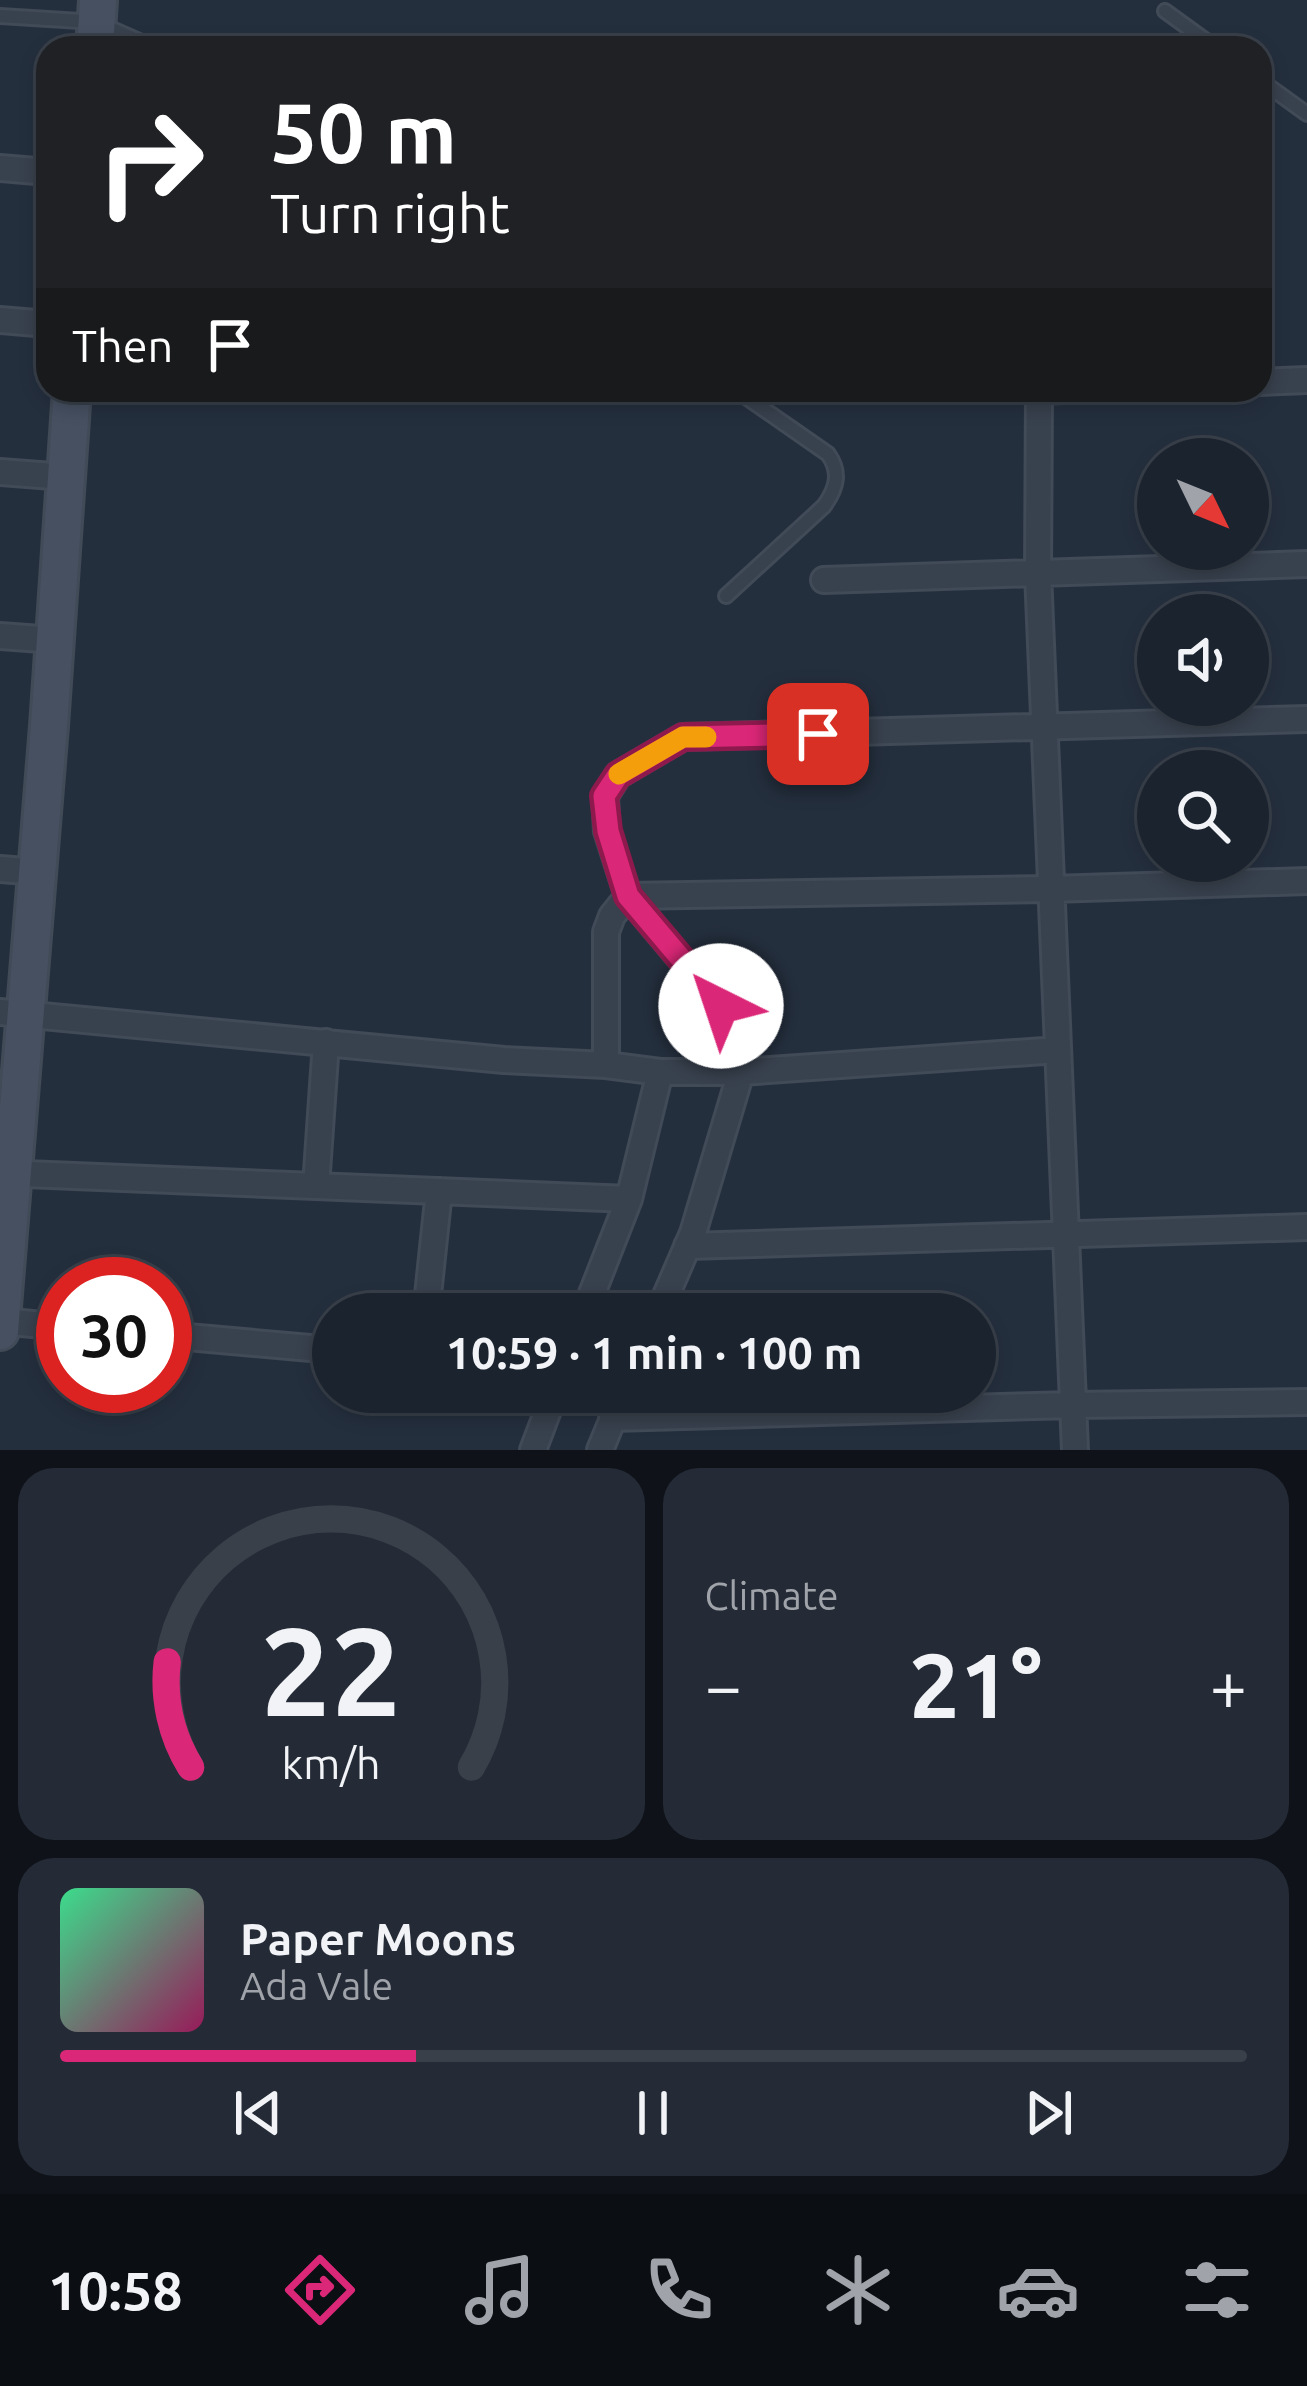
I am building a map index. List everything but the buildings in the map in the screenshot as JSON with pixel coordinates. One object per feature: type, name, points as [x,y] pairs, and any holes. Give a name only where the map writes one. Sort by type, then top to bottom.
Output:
[{"type":"street","points":[[0,169],[36,171]]},
{"type":"street","points":[[0,320],[36,323]]},
{"type":"street","points":[[1272,381],[1307,380]]},
{"type":"street","points":[[0,1331],[13,1013],[38,872],[71,402]]},
{"type":"street","points":[[1039,402],[1038,573],[1075,1450]]},
{"type":"street","points":[[0,472],[66,477]]},
{"type":"street","points":[[824,580],[1307,564]]},
{"type":"street","points":[[0,636],[56,640]]},
{"type":"street","points":[[667,1293],[687,1246],[741,1072],[740,1042],[721,1006],[628,896],[608,831],[604,796],[618,775],[683,737],[1307,719]]},
{"type":"street","points":[[0,869],[38,872]]},
{"type":"street","points":[[628,896],[1307,881]]},
{"type":"street","points":[[606,1065],[606,932],[628,896]]},
{"type":"street","points":[[13,1013],[660,1072],[741,1072],[1058,1050]]},
{"type":"street","points":[[316,1186],[326,1042]]},
{"type":"street","points":[[592,1293],[628,1199],[660,1072]]},
{"type":"street","points":[[6,1173],[628,1199]]},
{"type":"street","points":[[428,1293],[439,1192]]},
{"type":"street","points":[[687,1246],[1307,1227]]},
{"type":"street","points":[[1,1321],[36,1324]]},
{"type":"street","points":[[192,1337],[312,1348]]},
{"type":"street","points":[[612,1418],[1307,1402]]},
{"type":"street","points":[[533,1450],[547,1413]]},
{"type":"street","points":[[600,1450],[614,1413]]},
{"type":"lane","points":[[1165,11],[1199,36]]},
{"type":"lane","points":[[0,16],[96,24],[126,36]]},
{"type":"lane","points":[[1272,89],[1307,114]]},
{"type":"lane","points":[[726,596],[824,506],[837,480],[837,466],[828,454],[753,402]]},
{"type":"slow traffic","points":[[619,774],[683,737],[706,737]]},
{"type":"route","points":[[721,1006],[628,896],[608,831],[604,796],[618,775],[683,737],[818,734]]}]
